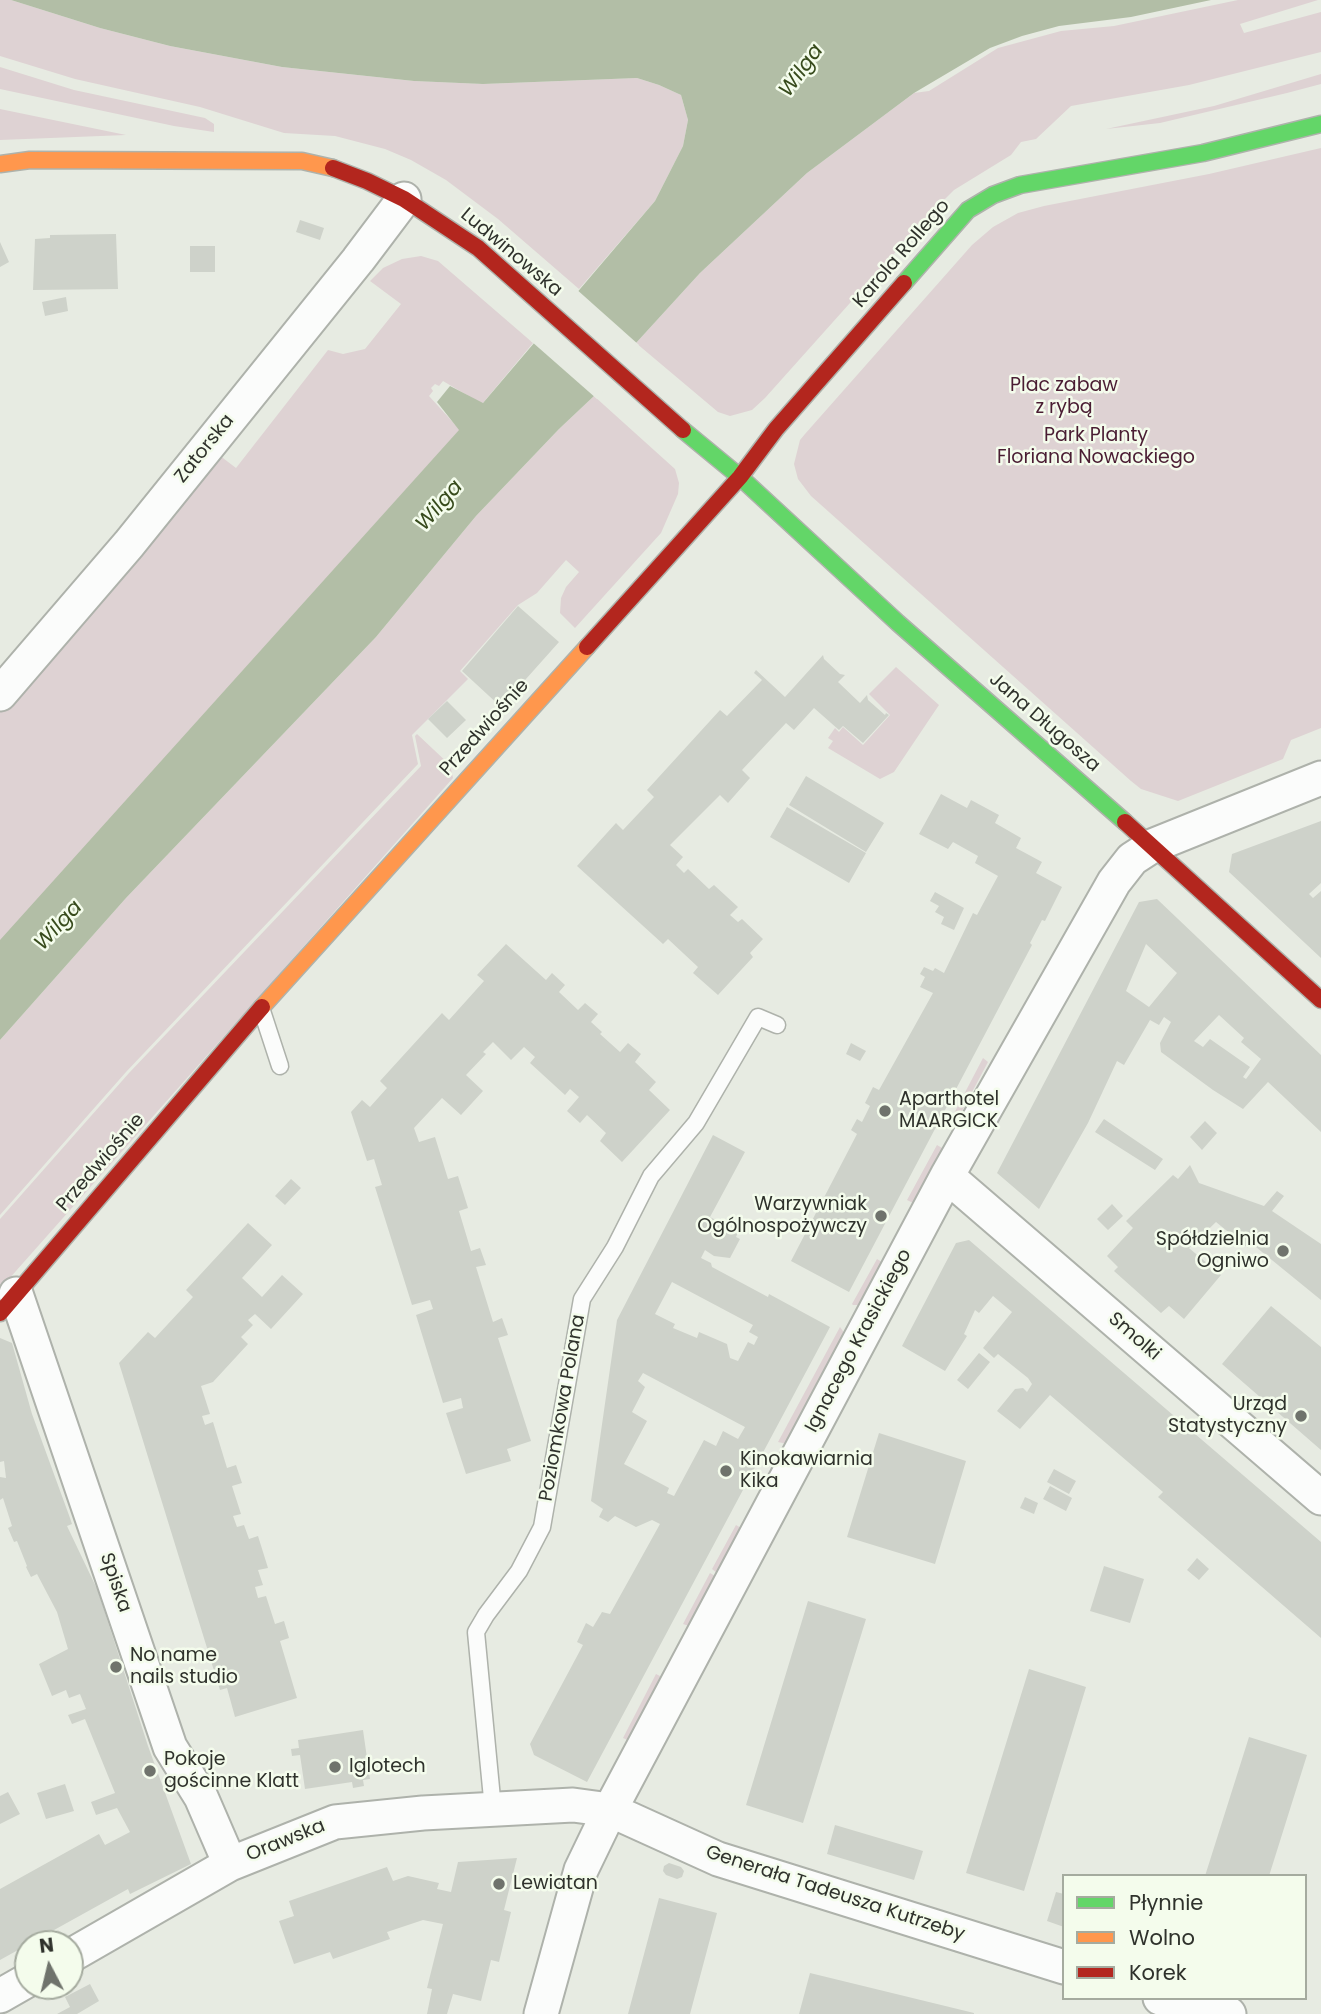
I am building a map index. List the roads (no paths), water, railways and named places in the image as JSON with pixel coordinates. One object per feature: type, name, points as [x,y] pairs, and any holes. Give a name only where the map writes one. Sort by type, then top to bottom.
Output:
[{"type":"street","name":"Karola Rollego","points":[[740,477],[776,429],[968,210],[993,195],[1020,185],[1203,153],[1321,124]]},
{"type":"street","name":"Ludwinowska","points":[[0,164],[30,160],[302,161],[332,168],[404,200],[478,248],[685,432],[740,477]]},
{"type":"street","name":"Zatorska","points":[[0,694],[130,544],[404,200]]},
{"type":"street","name":"Jana Długosza","points":[[740,477],[898,623],[1152,846],[1321,1000]]},
{"type":"street","name":"Przedwiośnie","points":[[8,1303],[261,1008],[740,477]]},
{"type":"street","name":"Ignacego Krasickiego","points":[[541,2014],[581,1870],[610,1811],[947,1176],[1114,881],[1132,859],[1152,846],[1321,778]]},
{"type":"street","name":"Smolki","points":[[947,1176],[1321,1498]]},
{"type":"street","name":"Spiska","points":[[8,1303],[170,1747],[201,1797],[230,1864]]},
{"type":"street","name":"Orawska","points":[[84,1948],[230,1864],[335,1822],[423,1813],[573,1805],[610,1811]]},
{"type":"street","name":"Generała Tadeusza Kutrzeby","points":[[610,1811],[718,1859],[1062,1966]]},
{"type":"street","points":[[1166,2000],[1188,2008],[1229,2014]]},
{"type":"lane","points":[[261,1008],[279,1066]]},
{"type":"lane","name":"Poziomkowa Polana","points":[[492,1810],[476,1632],[519,1571],[542,1527],[582,1299],[615,1247],[651,1176],[696,1123],[758,1017],[777,1025]]},
{"type":"water","name":"Wilga","points":[[11,0],[1211,0],[1131,17],[1059,26],[990,48],[914,93],[807,173],[700,273],[636,343],[594,396],[476,516],[376,637],[126,898],[0,1040],[0,940],[459,430],[437,402],[450,386],[483,403],[655,201],[683,146],[688,120],[681,95],[637,78],[483,84],[414,81],[282,67],[170,46],[100,28]]},
{"type":"place","name":"Aparthotel MAARGICK","points":[[885,1111]]},
{"type":"place","name":"Warzywniak Ogólnospożywczy","points":[[881,1216]]},
{"type":"place","name":"Spółdzielnia Ogniwo","points":[[1283,1251]]},
{"type":"place","name":"Urząd Statystyczny","points":[[1301,1416]]},
{"type":"place","name":"Kinokawiarnia Kika","points":[[726,1471]]},
{"type":"place","name":"No name nails studio","points":[[116,1667]]},
{"type":"place","name":"Iglotech","points":[[335,1767]]},
{"type":"place","name":"Pokoje gościnne Klatt","points":[[150,1771]]},
{"type":"place","name":"Lewiatan","points":[[499,1884]]},
{"type":"park label","name":"Plac zabaw z rybą","points":[[1064,397]]},
{"type":"park label","name":"Park Planty Floriana Nowackiego","points":[[1096,447]]}]
